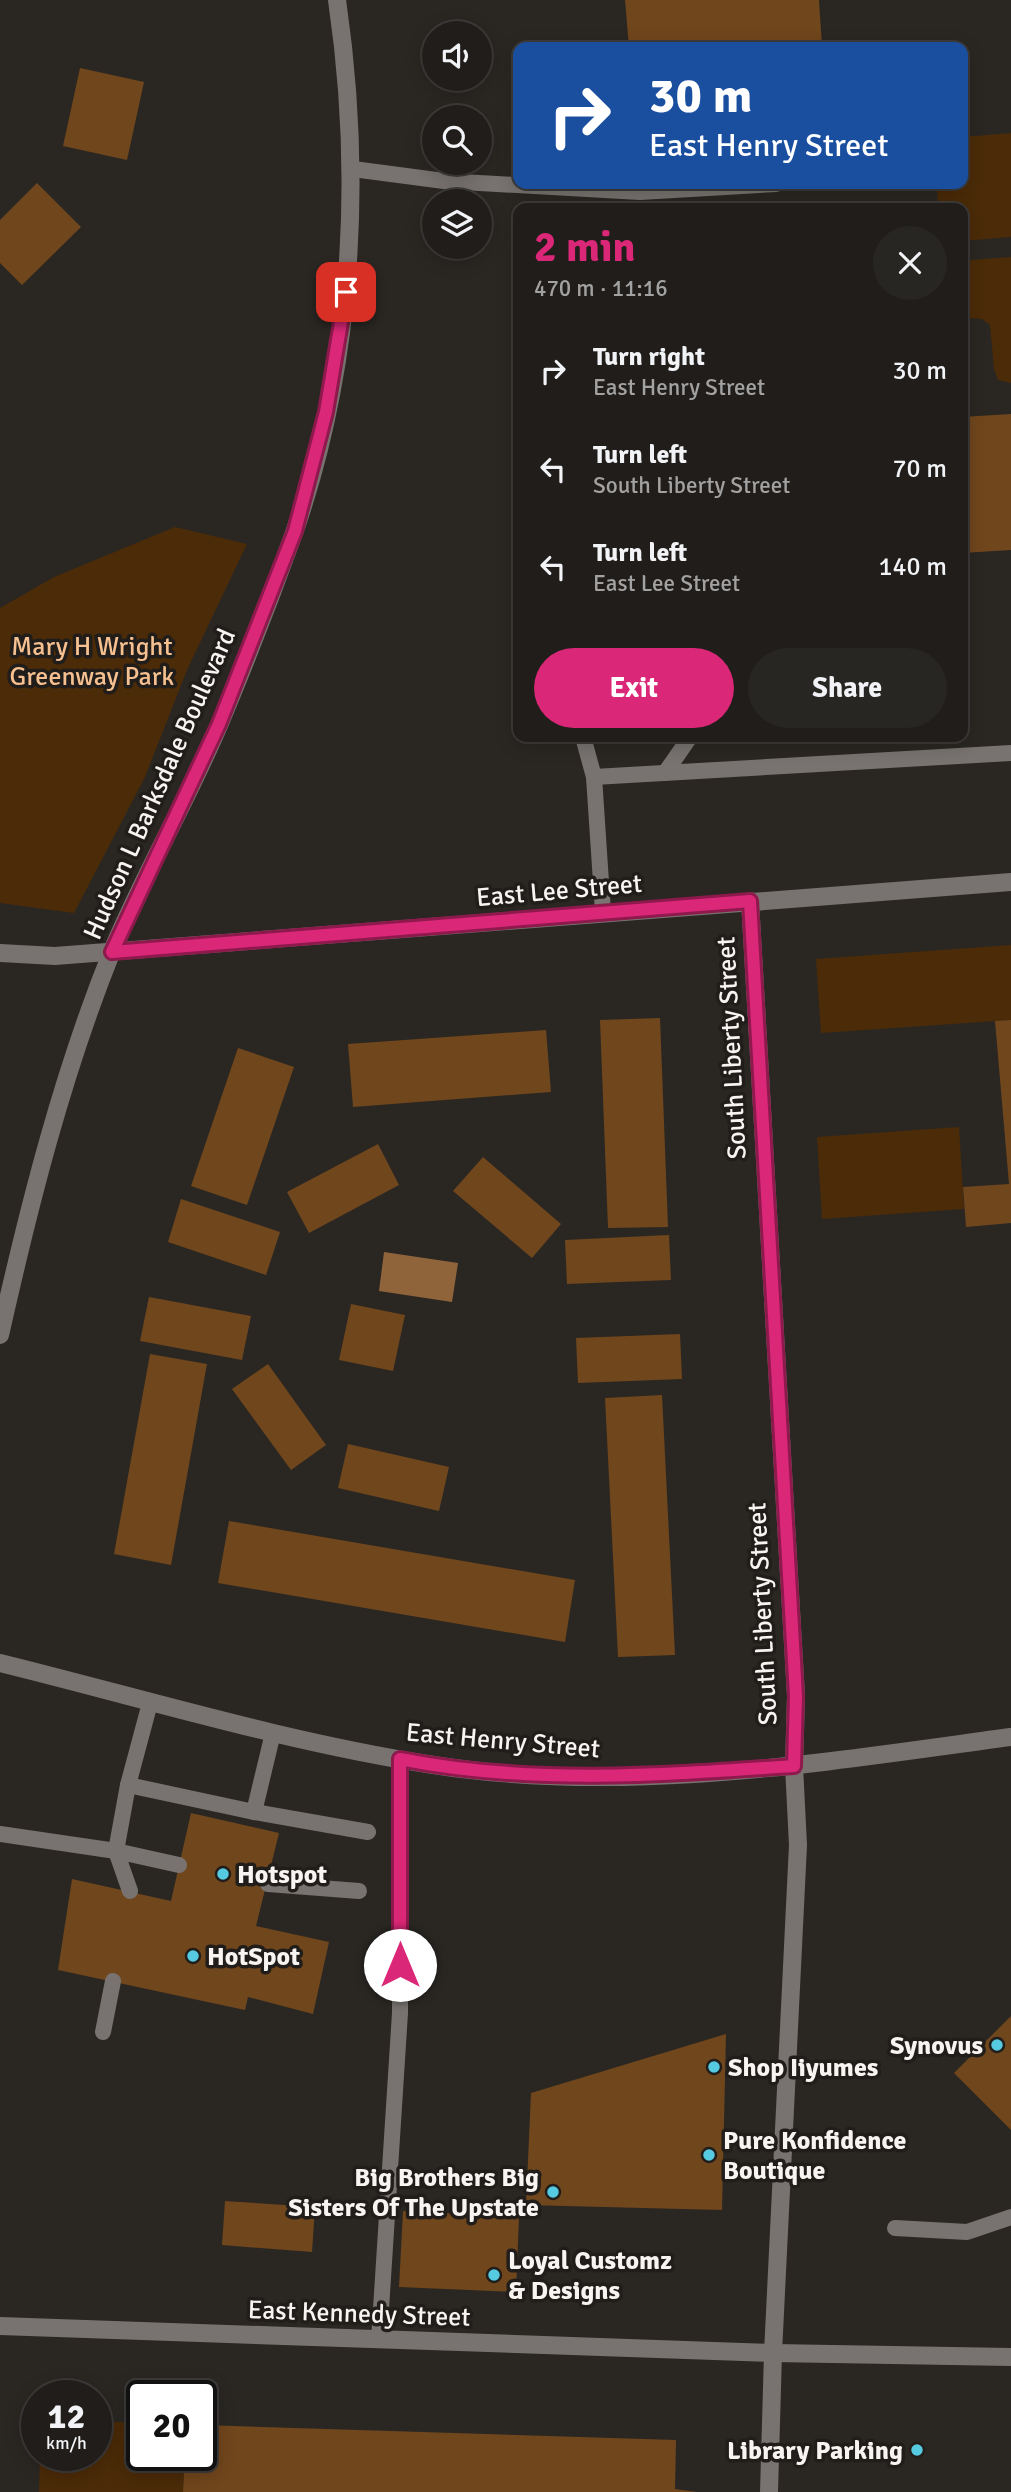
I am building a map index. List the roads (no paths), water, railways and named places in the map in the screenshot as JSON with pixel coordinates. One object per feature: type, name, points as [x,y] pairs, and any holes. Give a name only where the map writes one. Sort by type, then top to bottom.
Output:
[{"type":"street","name":"Hudson L Barksdale Boulevard","points":[[0,1335],[25,1224],[58,1109],[112,952],[219,724],[295,531],[326,412],[344,305],[353,169],[346,60],[337,0]]},
{"type":"street","name":"East Lee Street","points":[[0,953],[55,956],[112,952],[1011,882]]},
{"type":"street","name":"South Liberty Street","points":[[750,901],[796,1696],[794,1766],[798,1845],[773,2353],[769,2492]]},
{"type":"street","name":"East Henry Street","points":[[0,1663],[273,1733],[400,1759],[504,1772],[657,1776],[794,1766],[1011,1737]]},
{"type":"street","name":"East Kennedy Street","points":[[0,2326],[773,2353],[1011,2357]]},
{"type":"lane","points":[[353,169],[444,181],[513,185]]},
{"type":"lane","points":[[586,189],[640,192],[691,189]]},
{"type":"lane","points":[[603,203],[604,190]]},
{"type":"lane","points":[[584,742],[594,778],[603,912]]},
{"type":"lane","points":[[665,773],[687,742]]},
{"type":"lane","points":[[594,778],[1011,754]]},
{"type":"lane","points":[[130,1891],[116,1851],[128,1785],[150,1703]]},
{"type":"lane","points":[[254,1812],[273,1733]]},
{"type":"lane","points":[[379,2340],[400,2012],[400,1759]]},
{"type":"lane","points":[[128,1785],[254,1812],[368,1832]]},
{"type":"lane","points":[[0,1834],[116,1851],[179,1865]]},
{"type":"lane","points":[[268,1884],[359,1891]]},
{"type":"lane","points":[[103,2032],[113,1981]]},
{"type":"lane","points":[[895,2228],[967,2232],[1011,2217]]},
{"type":"place","name":"Hotspot","points":[[223,1874]]},
{"type":"place","name":"HotSpot","points":[[193,1956]]},
{"type":"place","name":"Synovus","points":[[997,2045]]},
{"type":"place","name":"Shop Iiyumes","points":[[714,2067]]},
{"type":"place","name":"Pure Konfidence Boutique","points":[[709,2155]]},
{"type":"place","name":"Big Brothers Big Sisters Of The Upstate","points":[[553,2192]]},
{"type":"place","name":"Loyal Customz & Designs","points":[[494,2275]]},
{"type":"place","name":"Library Parking","points":[[917,2450]]},
{"type":"park label","name":"Mary H Wright Greenway Park","points":[[92,661]]}]
